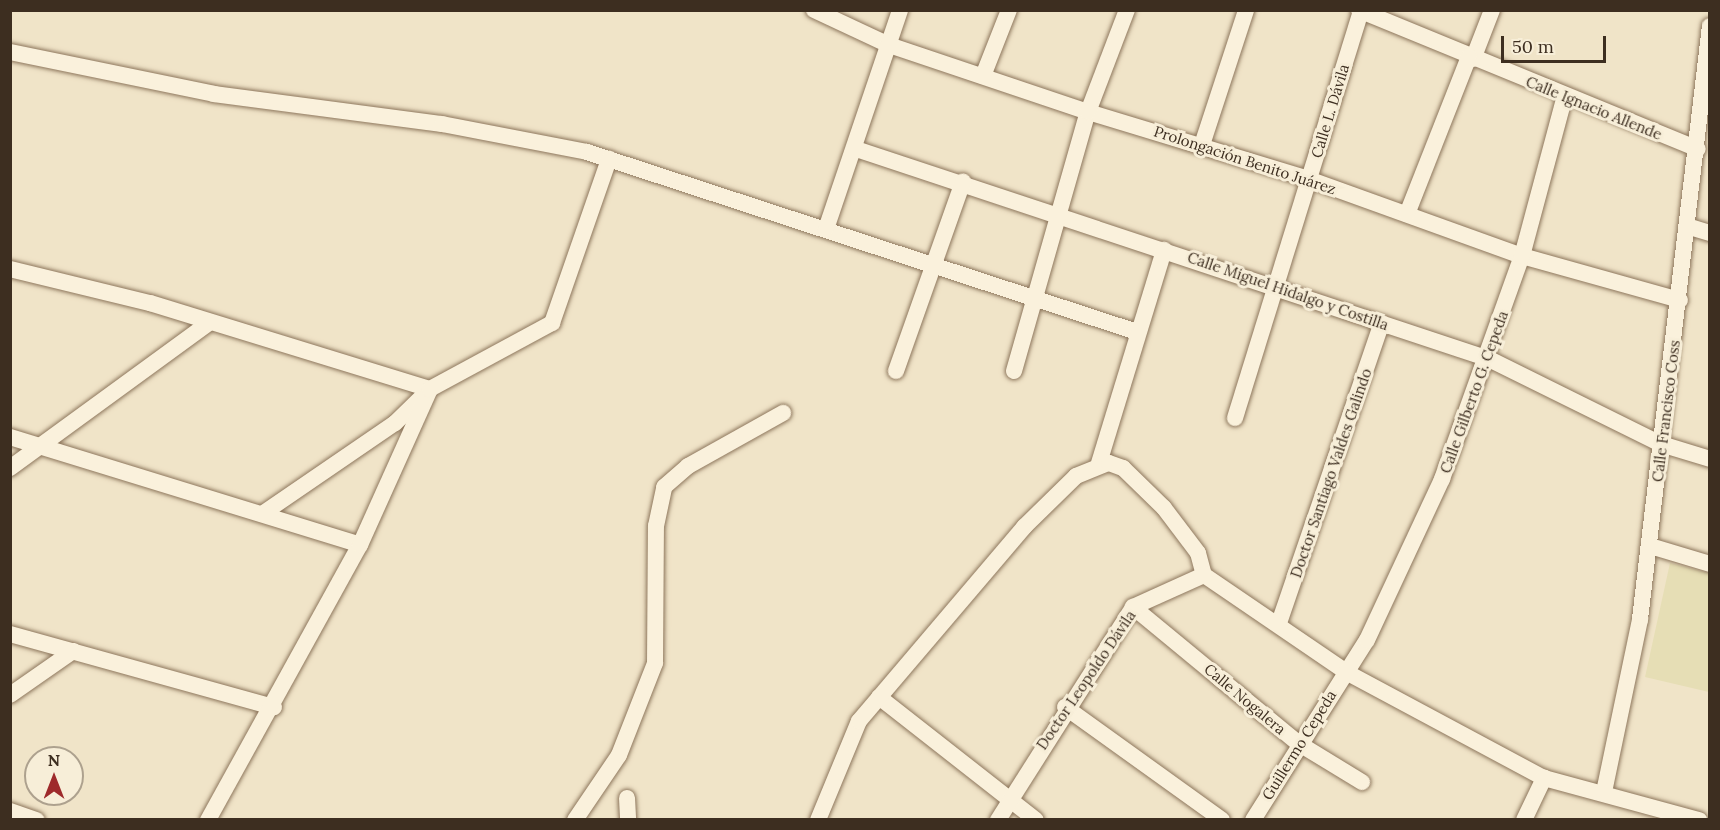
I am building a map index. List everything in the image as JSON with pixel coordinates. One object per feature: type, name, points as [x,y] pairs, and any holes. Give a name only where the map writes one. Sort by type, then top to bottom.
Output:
[{"type":"street","name":"Prolongación Benito Juárez","points":[[814,10],[889,45],[1088,112],[1308,179],[1522,256],[1680,300]]},
{"type":"street","points":[[826,229],[856,149],[900,10]]},
{"type":"street","points":[[983,76],[1009,10]]},
{"type":"street","points":[[1014,371],[1033,298],[1061,215],[1088,112],[1127,10]]},
{"type":"street","points":[[1202,145],[1246,10]]},
{"type":"street","points":[[1407,213],[1491,10]]},
{"type":"street","name":"Calle Ignacio Allende","points":[[1360,11],[1698,149]]},
{"type":"street","name":"Calle L. Dávila","points":[[1235,418],[1278,288],[1308,179],[1360,11]]},
{"type":"street","name":"Calle Francisco Coss","points":[[1604,792],[1650,546],[1690,227],[1710,26]]},
{"type":"street","points":[[10,52],[214,94],[442,124],[609,159],[826,229],[932,269],[1033,298],[1137,332]]},
{"type":"street","name":"Calle Gilberto G. Cepeda","points":[[1346,672],[1393,590],[1489,359],[1522,256],[1565,96]]},
{"type":"street","name":"Calle Miguel Hidalgo y Costilla","points":[[856,149],[963,182],[1489,359],[1661,444],[1710,459]]},
{"type":"street","points":[[265,512],[395,423],[430,389],[552,323],[609,159]]},
{"type":"street","points":[[896,371],[963,182]]},
{"type":"street","points":[[1690,227],[1710,233]]},
{"type":"street","points":[[1099,463],[1137,332],[1164,250]]},
{"type":"street","points":[[10,268],[209,323],[430,389]]},
{"type":"street","points":[[10,468],[209,323]]},
{"type":"street","name":"Doctor Santiago Valdes Galindo","points":[[1279,623],[1382,323]]},
{"type":"street","points":[[208,819],[274,707],[360,545],[430,389]]},
{"type":"street","points":[[575,819],[620,754],[655,663],[656,526],[664,487],[688,466],[783,413]]},
{"type":"street","points":[[10,437],[265,512],[360,545]]},
{"type":"street","points":[[818,819],[851,737],[879,697],[1024,527],[1076,476],[1099,463],[1123,468],[1164,508],[1198,553],[1204,575],[1279,623],[1346,672],[1544,778],[1604,792],[1699,819]]},
{"type":"street","points":[[1650,546],[1710,564]]},
{"type":"street","name":"Doctor Leopoldo Dávila","points":[[998,819],[1065,707],[1134,607],[1204,575]]},
{"type":"street","name":"Calle Nogalera","points":[[1134,607],[1298,743],[1362,782]]},
{"type":"street","points":[[10,634],[274,707]]},
{"type":"street","points":[[10,694],[73,651]]},
{"type":"street","name":"Guillermo Cepeda","points":[[1253,819],[1298,743],[1346,672]]},
{"type":"street","points":[[879,697],[1036,819]]},
{"type":"street","points":[[1065,707],[1222,819]]},
{"type":"street","points":[[1524,819],[1544,778]]},
{"type":"street","points":[[627,798],[628,819]]},
{"type":"street","points":[[10,811],[36,819]]},
{"type":"shaded area","points":[[1670,563],[1709,573],[1709,692],[1645,677]]}]
